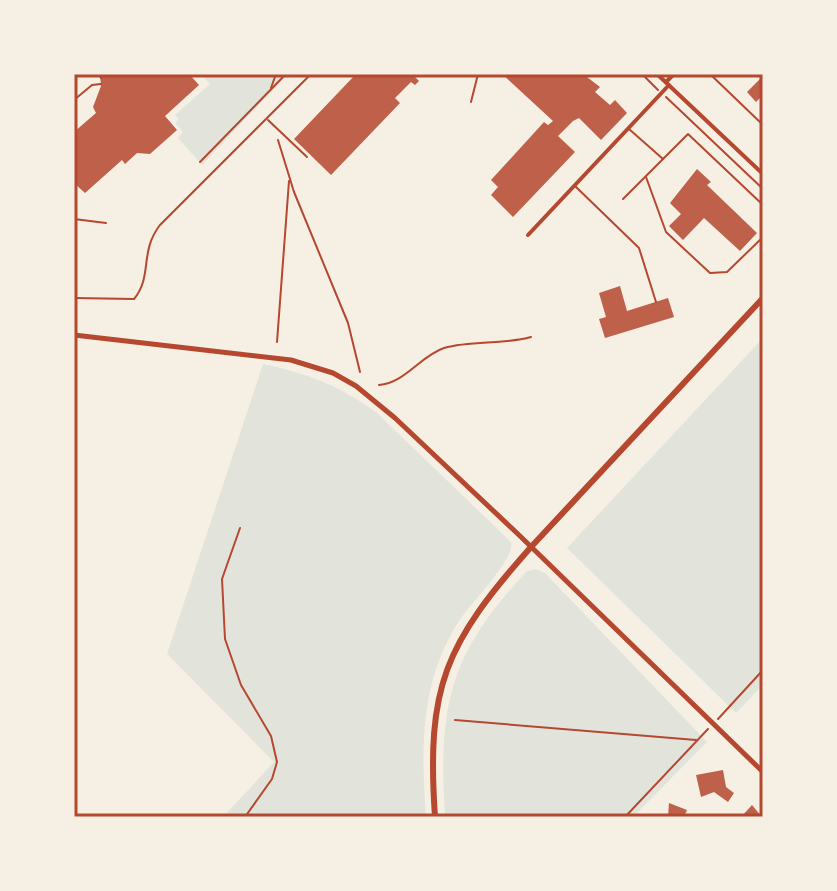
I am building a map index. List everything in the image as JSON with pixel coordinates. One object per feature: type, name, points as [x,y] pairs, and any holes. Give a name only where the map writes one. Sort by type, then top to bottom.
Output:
[{"type":"main road","points":[[435,817],[432,731],[450,661],[478,609],[531,547],[763,298]]},
{"type":"street","points":[[657,74],[763,174]]},
{"type":"street","points":[[528,235],[662,93],[674,74]]},
{"type":"street","points":[[74,335],[279,358],[333,373],[376,401],[763,772]]},
{"type":"lane","points":[[74,298],[134,299],[144,287],[146,249],[152,234],[311,74]]},
{"type":"lane","points":[[471,102],[478,74]]},
{"type":"lane","points":[[710,74],[763,125]]},
{"type":"lane","points":[[267,119],[307,157]]},
{"type":"lane","points":[[629,128],[663,159]]},
{"type":"lane","points":[[623,199],[688,134],[763,205]]},
{"type":"lane","points":[[646,177],[666,232],[710,273],[727,272],[763,237]]},
{"type":"lane","points":[[574,185],[639,248],[656,302]]},
{"type":"lane","points":[[240,528],[222,579],[225,639],[241,685],[271,736],[277,762],[272,779],[245,817]]},
{"type":"path","points":[[99,74],[101,78]]},
{"type":"path","points":[[270,91],[276,74]]},
{"type":"path","points":[[200,162],[286,74]]},
{"type":"path","points":[[642,74],[763,189]]},
{"type":"path","points":[[74,100],[92,85],[101,84]]},
{"type":"path","points":[[279,130],[278,143],[289,176],[344,312],[360,372]]},
{"type":"path","points":[[277,342],[289,176]]},
{"type":"path","points":[[74,219],[106,223]]},
{"type":"path","points":[[379,385],[395,381],[445,348],[504,343],[531,337]]},
{"type":"path","points":[[625,817],[763,670]]},
{"type":"path","points":[[455,720],[696,740]]},
{"type":"shaded area","points":[[201,74],[288,74],[202,165],[178,138],[183,132],[175,123],[179,119],[175,115],[210,84]]},
{"type":"shaded area","points":[[763,338],[763,685],[736,713],[567,548]]},
{"type":"shaded area","points":[[263,364],[323,382],[377,413],[511,542],[507,559],[459,621],[437,667],[430,691],[424,741],[426,817],[223,817],[274,762],[167,654]]},
{"type":"shaded area","points":[[536,569],[545,573],[707,742],[633,817],[445,817],[444,743],[454,683],[480,629],[527,571]]},
{"type":"building","points":[[100,74],[189,74],[199,85],[165,116],[177,130],[150,154],[137,153],[125,164],[122,160],[85,193],[74,183],[74,132],[96,113],[93,107],[101,86]]},
{"type":"building","points":[[356,74],[418,74],[415,77],[419,81],[415,85],[411,82],[395,98],[400,103],[331,175],[294,139]]},
{"type":"building","points":[[502,74],[583,74],[600,87],[595,92],[610,105],[615,100],[627,113],[601,140],[579,118],[573,121],[558,136],[575,152],[513,217],[491,195],[498,187],[491,180],[544,122],[548,125],[553,121]]},
{"type":"building","points":[[763,76],[763,95],[756,102],[747,92]]},
{"type":"building","points":[[697,169],[711,182],[707,185],[757,233],[740,251],[704,218],[683,240],[669,226],[681,214],[670,203]]},
{"type":"building","points":[[620,286],[627,311],[668,298],[674,317],[605,338],[599,319],[606,317],[599,293]]},
{"type":"building","points":[[723,770],[726,787],[734,793],[728,802],[714,792],[701,797],[696,775]]},
{"type":"building","points":[[669,803],[687,810],[684,817],[668,817]]},
{"type":"building","points":[[752,805],[762,817],[741,817]]}]
